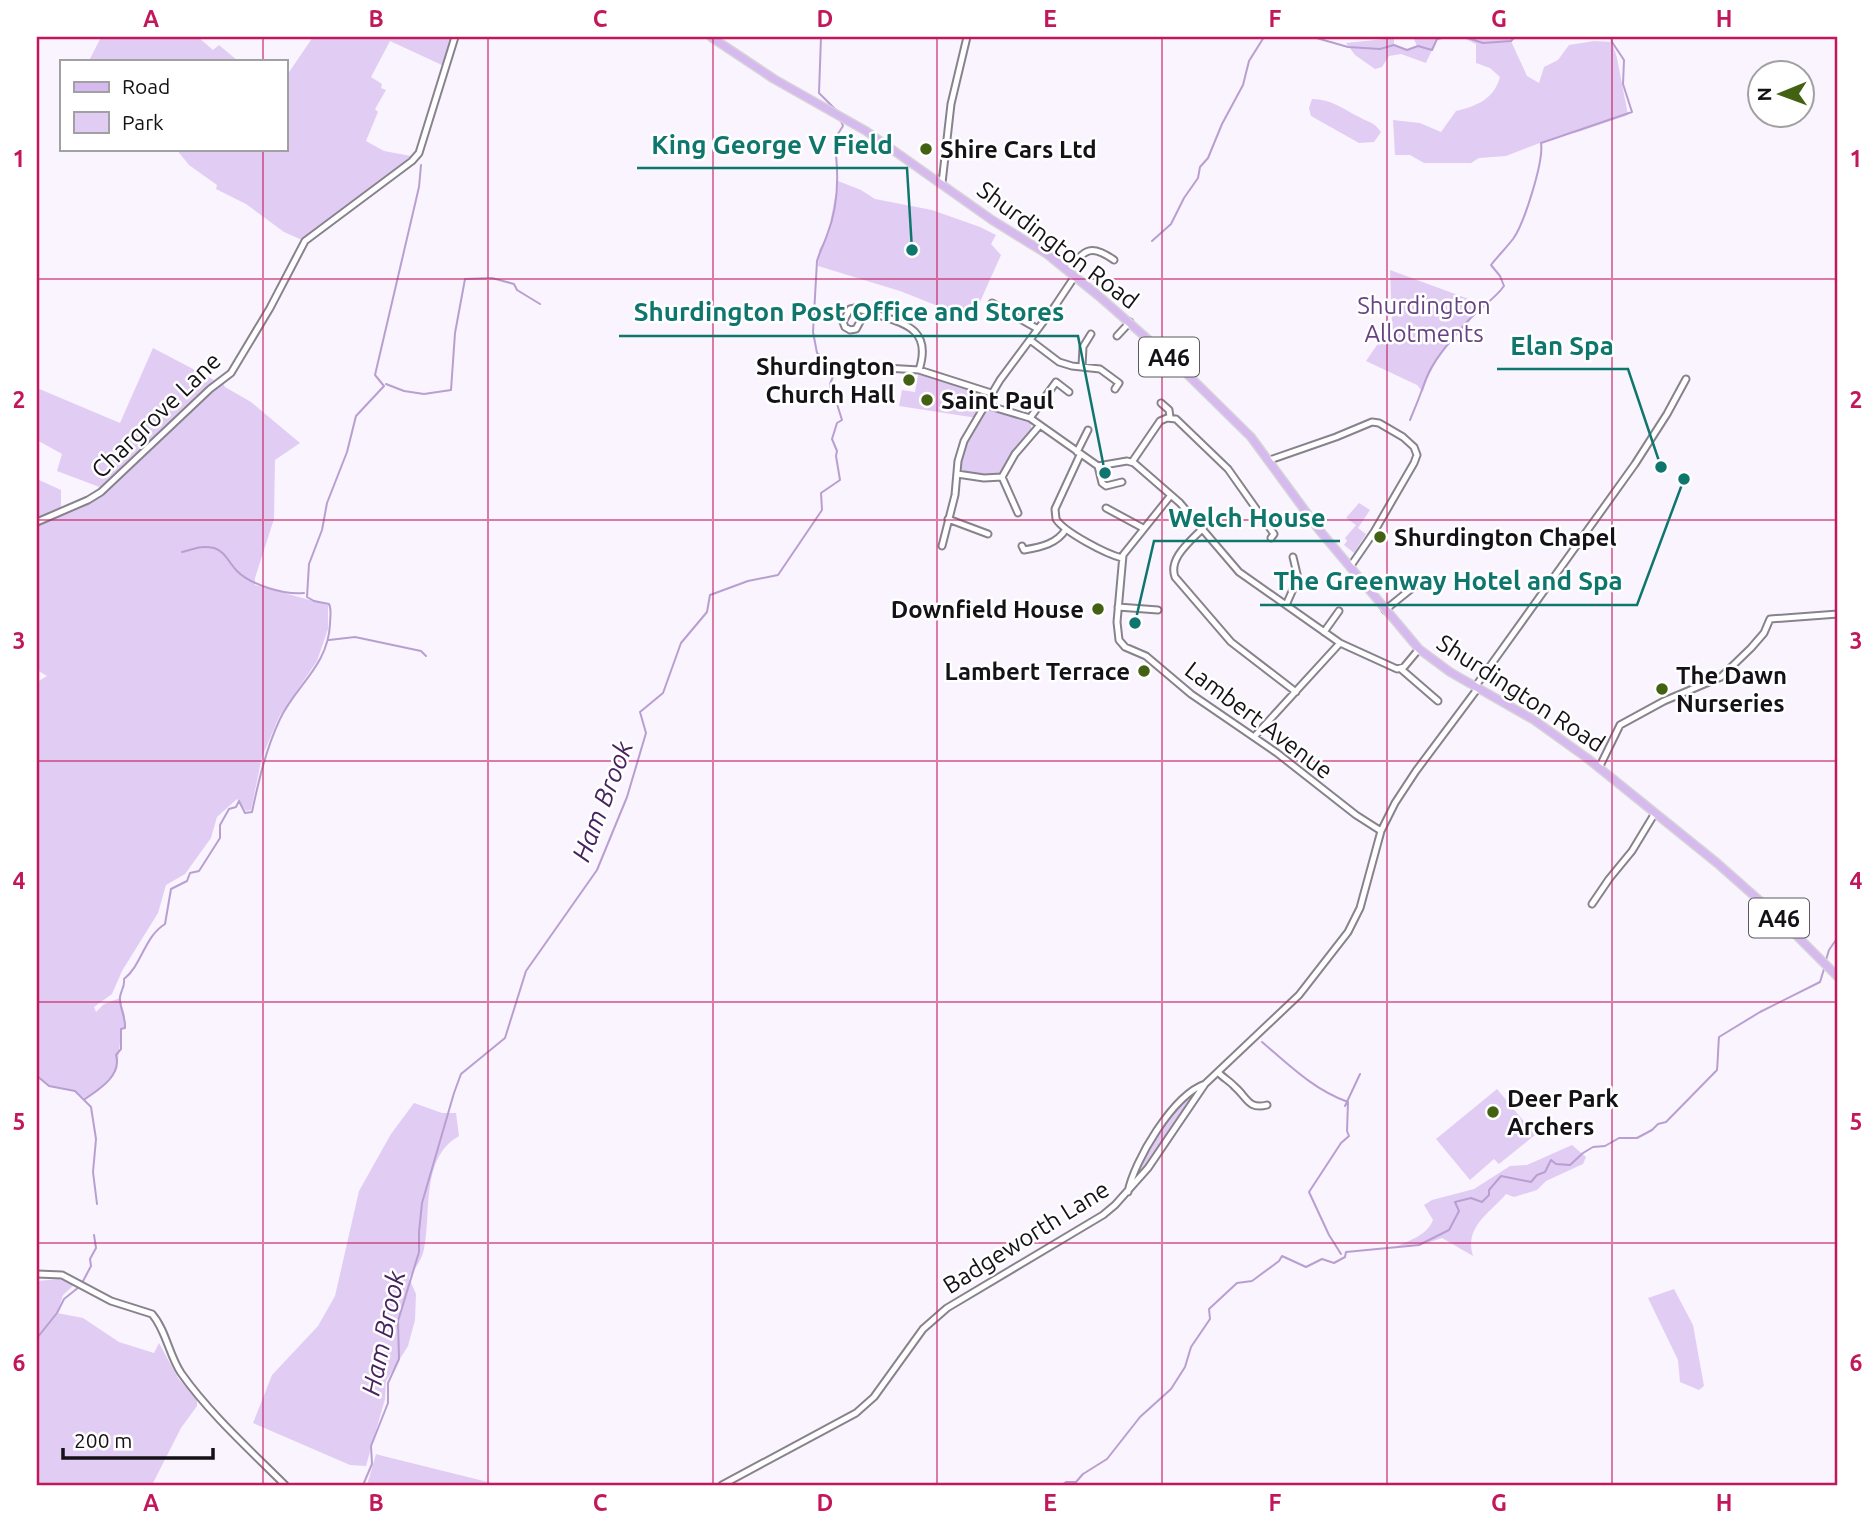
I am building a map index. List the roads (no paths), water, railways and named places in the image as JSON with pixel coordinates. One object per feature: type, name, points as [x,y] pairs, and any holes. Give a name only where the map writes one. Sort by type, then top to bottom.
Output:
[{"type":"main road","name":"Shurdington Road","points":[[711,37],[774,79],[866,131],[1071,273],[1129,322],[1234,419],[1270,460],[1320,531],[1419,649],[1534,720],[1599,768],[1717,863],[1837,972]]},
{"type":"street","name":"Chargrove Lane","points":[[37,523],[101,492],[210,389],[231,373],[270,308],[305,241],[419,153],[455,37]]},
{"type":"street","points":[[942,183],[951,104],[967,37]]},
{"type":"street","points":[[942,546],[955,495],[958,461],[964,441],[991,393],[1038,329],[1082,254],[1089,250],[1100,251],[1114,260]]},
{"type":"street","points":[[992,303],[1038,329]]},
{"type":"street","points":[[869,312],[856,329],[850,331],[845,327],[844,320],[850,309],[855,308],[869,312],[904,324],[917,334],[924,351],[919,370]]},
{"type":"street","points":[[1117,337],[1129,322]]},
{"type":"street","points":[[1082,366],[1083,347],[1091,334]]},
{"type":"street","points":[[1030,340],[1059,362],[1100,369],[1117,386],[1124,377]]},
{"type":"street","points":[[831,365],[854,372],[870,367],[919,370],[991,393]]},
{"type":"street","name":"Badgeworth Lane","points":[[722,1485],[856,1413],[874,1397],[923,1329],[947,1308],[1103,1215],[1128,1192],[1162,1149],[1205,1084],[1299,995],[1348,932],[1360,908],[1381,831],[1416,771],[1635,464],[1686,379]]},
{"type":"street","points":[[1030,418],[1056,382],[1069,392]]},
{"type":"street","points":[[986,403],[1030,418],[1098,466],[1132,462],[1171,495],[1203,528],[1235,568],[1340,643],[1394,668],[1401,668],[1438,701]]},
{"type":"street","points":[[1161,403],[1169,410],[1170,417]]},
{"type":"street","points":[[1132,462],[1160,421],[1170,417],[1176,419],[1215,454],[1274,534]]},
{"type":"street","points":[[1270,460],[1372,422],[1396,433],[1414,447],[1417,454],[1414,463],[1350,567]]},
{"type":"street","points":[[1002,477],[1015,454],[1040,425]]},
{"type":"street","points":[[1088,429],[1055,511],[1057,522],[1112,555],[1122,558]]},
{"type":"street","points":[[1098,466],[1102,483],[1106,486],[1122,482]]},
{"type":"street","points":[[957,474],[984,478],[1002,477]]},
{"type":"street","points":[[1002,477],[1018,513]]},
{"type":"street","points":[[1158,610],[1118,607],[1122,558],[1171,495]]},
{"type":"street","points":[[1106,508],[1143,528]]},
{"type":"street","points":[[948,519],[988,534]]},
{"type":"street","points":[[1203,528],[1175,560],[1172,568],[1177,580],[1231,642],[1296,692]]},
{"type":"street","points":[[1023,551],[1047,545],[1066,529]]},
{"type":"street","points":[[1286,605],[1298,578],[1293,557]]},
{"type":"street","points":[[1385,610],[1416,584]]},
{"type":"street","name":"Lambert Avenue","points":[[1118,607],[1117,637],[1125,647],[1146,656],[1191,694],[1381,831]]},
{"type":"street","points":[[1324,632],[1339,611]]},
{"type":"street","points":[[1599,768],[1620,726],[1664,701],[1721,677],[1751,648],[1770,620],[1838,614]]},
{"type":"street","points":[[1254,737],[1340,643]]},
{"type":"street","points":[[1401,668],[1419,649]]},
{"type":"street","points":[[1592,904],[1632,851],[1655,813]]},
{"type":"street","points":[[1218,1072],[1237,1088],[1250,1104],[1258,1107],[1267,1105]]},
{"type":"street","points":[[1128,1192],[1130,1181],[1166,1118],[1194,1088],[1205,1084]]},
{"type":"street","points":[[37,1274],[62,1275],[111,1301],[152,1314],[173,1361],[191,1387],[285,1485]]},
{"type":"waterway","name":"Ham Brook","points":[[821,37],[819,93],[838,112]]},
{"type":"waterway","points":[[1152,241],[1171,224],[1198,178],[1200,167],[1208,158],[1243,85],[1249,61],[1264,37]]},
{"type":"waterway","points":[[1313,37],[1348,47],[1380,49],[1394,45],[1407,50],[1418,46],[1432,50],[1437,39],[1447,37]]},
{"type":"waterway","points":[[1465,37],[1483,43],[1511,41],[1515,37]]},
{"type":"waterway","points":[[1410,420],[1439,356],[1472,316],[1504,286],[1491,265],[1513,239],[1522,220],[1536,177],[1541,143],[1632,112],[1623,84],[1624,60],[1611,37]]},
{"type":"waterway","points":[[1836,37],[1838,45]]},
{"type":"waterway","name":"Ham Brook","points":[[834,364],[817,353],[813,332],[817,261],[831,224],[836,200],[837,164],[834,140],[843,126],[841,121]]},
{"type":"waterway","points":[[85,1099],[108,1081],[116,1069],[116,1055],[121,1049],[121,1029],[125,1028],[120,1001],[124,979],[135,966],[152,936],[165,924],[171,889],[187,881],[190,873],[199,871],[220,838],[220,825],[229,809],[236,807],[239,801],[245,813],[252,812],[263,764],[280,719],[324,652],[328,639],[330,609],[329,604],[307,597],[309,564],[322,530],[327,503],[347,452],[356,416],[384,386],[375,375],[419,187],[421,165]]},
{"type":"waterway","points":[[386,384],[404,391],[424,394],[451,390],[455,333],[465,279],[492,278],[514,284],[517,290],[540,304]]},
{"type":"waterway","name":"Ham Brook","points":[[363,1485],[372,1464],[371,1446],[388,1403],[388,1383],[399,1359],[398,1321],[419,1252],[422,1203],[461,1074],[505,1038],[526,971],[597,870],[627,797],[646,733],[640,712],[663,693],[681,643],[707,612],[710,595],[748,581],[778,575],[822,510],[821,493],[840,480],[837,451],[832,439],[837,423],[842,420],[837,404],[830,399],[830,384],[837,367]]},
{"type":"waterway","points":[[182,552],[201,547],[214,548],[251,581],[278,591],[304,593]]},
{"type":"waterway","points":[[329,640],[355,637],[421,651],[426,656]]},
{"type":"waterway","points":[[1826,960],[1838,937]]},
{"type":"waterway","points":[[1062,1485],[1076,1482],[1083,1474],[1107,1459],[1140,1417],[1171,1389],[1185,1367],[1191,1347],[1210,1319],[1209,1309],[1237,1283],[1252,1281],[1282,1256],[1306,1267],[1322,1259],[1334,1263],[1345,1257],[1346,1252],[1419,1245],[1449,1230],[1459,1211],[1455,1202],[1471,1198],[1482,1202],[1501,1176],[1531,1182],[1537,1175],[1545,1172],[1551,1160],[1556,1164],[1570,1165],[1593,1147],[1605,1146],[1619,1138],[1637,1138],[1652,1130],[1658,1124],[1666,1122],[1717,1070],[1719,1037],[1760,1012],[1820,982],[1824,969]]},
{"type":"waterway","points":[[1262,1042],[1313,1084],[1348,1102],[1349,1136],[1341,1143],[1309,1192],[1341,1254]]},
{"type":"waterway","points":[[1345,1106],[1360,1074]]},
{"type":"waterway","points":[[37,1076],[49,1086],[75,1091],[91,1107],[96,1139],[93,1172],[97,1204]]},
{"type":"waterway","points":[[82,1283],[96,1248],[94,1235]]},
{"type":"waterway","points":[[37,1338],[57,1313],[64,1299],[79,1287]]},
{"type":"place","name":"Shire Cars Ltd","points":[[926,149]]},
{"type":"place","name":"King George V Field","points":[[912,250]]},
{"type":"place","name":"Shurdington Church Hall","points":[[909,380]]},
{"type":"place","name":"Saint Paul","points":[[927,400]]},
{"type":"place","name":"Elan Spa","points":[[1661,467]]},
{"type":"place","name":"Shurdington Post Office and Stores","points":[[1105,473]]},
{"type":"place","name":"The Greenway Hotel and Spa","points":[[1684,479]]},
{"type":"place","name":"Shurdington Chapel","points":[[1380,537]]},
{"type":"place","name":"Downfield House","points":[[1098,609]]},
{"type":"place","name":"Welch House","points":[[1135,623]]},
{"type":"place","name":"Lambert Terrace","points":[[1144,671]]},
{"type":"place","name":"The Dawn Nurseries","points":[[1662,689]]},
{"type":"place","name":"Deer Park Archers","points":[[1493,1112]]},
{"type":"park label","name":"Shurdington Allotments","points":[[1424,319]]}]
